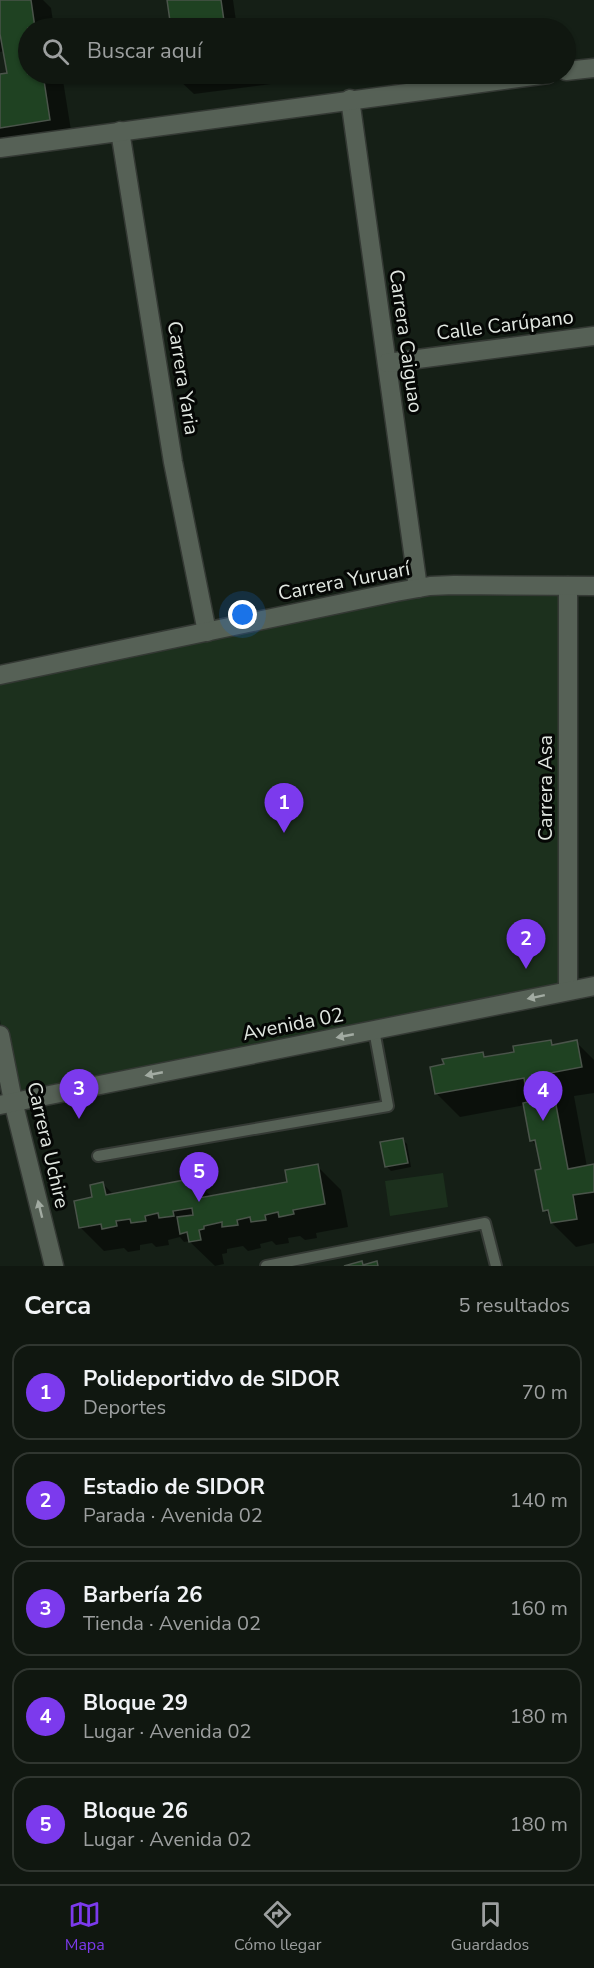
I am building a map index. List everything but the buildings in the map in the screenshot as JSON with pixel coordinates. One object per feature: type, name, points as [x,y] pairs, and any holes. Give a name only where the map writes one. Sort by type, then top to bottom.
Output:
[{"type":"street","points":[[576,70],[594,68]]},
{"type":"street","points":[[0,148],[469,84]]},
{"type":"street","name":"Carrera Caiguao","points":[[350,99],[418,588]]},
{"type":"street","name":"Carrera Yaria","points":[[120,131],[174,462],[207,632]]},
{"type":"street","name":"Calle Carúpano","points":[[387,363],[594,336]]},
{"type":"street","name":"Carrera Yuruarí","points":[[0,675],[418,588],[454,585],[594,586]]},
{"type":"street","name":"Carrera Asa","points":[[567,586],[568,990]]},
{"type":"street","name":"Avenida 02","points":[[7,1103],[594,986]]},
{"type":"street","name":"Carrera Uchire","points":[[0,1035],[7,1103],[54,1266]]},
{"type":"lane","points":[[98,1156],[388,1106],[374,1030]]},
{"type":"lane","points":[[266,1266],[485,1223],[495,1266]]},
{"type":"green space","points":[[568,586],[568,990],[17,1103],[0,1020],[0,675],[396,592]]},
{"type":"green space","points":[[443,1173],[448,1207],[390,1216],[385,1181]]},
{"type":"place","name":"Polideportidvo de SIDOR","points":[[284,833]]},
{"type":"place","name":"Estadio de SIDOR","points":[[526,969]]},
{"type":"place","name":"Barbería 26","points":[[79,1119]]},
{"type":"place","name":"Bloque 29","points":[[543,1121]]},
{"type":"place","name":"Bloque 26","points":[[199,1202]]}]
